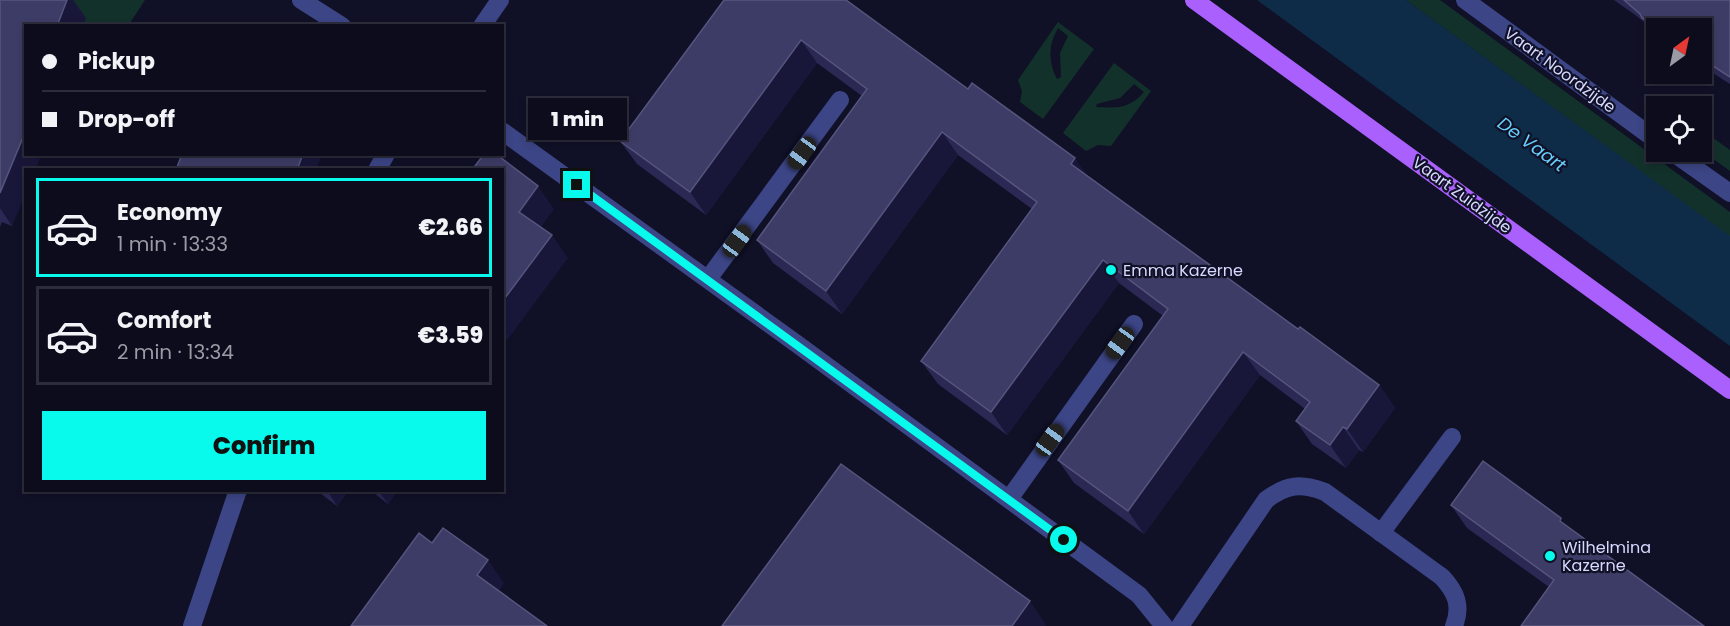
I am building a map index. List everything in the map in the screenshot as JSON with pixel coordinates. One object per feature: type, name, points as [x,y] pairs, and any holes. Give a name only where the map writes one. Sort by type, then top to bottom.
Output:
[{"type":"main road","name":"Vaart Zuidzijde","points":[[1194,0],[1730,390]]},
{"type":"street","points":[[301,0],[339,24]]},
{"type":"street","points":[[483,24],[500,0]]},
{"type":"street","name":"Vaart Noordzijde","points":[[1465,0],[1646,133]]},
{"type":"street","points":[[708,279],[840,100]]},
{"type":"street","points":[[504,132],[1139,595],[1164,626]]},
{"type":"street","points":[[1686,162],[1730,194]]},
{"type":"street","points":[[1009,499],[1134,324]]},
{"type":"street","points":[[1382,533],[1452,437]]},
{"type":"street","points":[[1180,626],[1266,500],[1277,491],[1291,486],[1308,485],[1325,492],[1442,577],[1452,588],[1458,601],[1458,616],[1454,626]]},
{"type":"street","points":[[192,626],[237,492]]},
{"type":"green space","points":[[17,0],[145,0],[129,24],[88,24]]},
{"type":"green space","points":[[1406,0],[1440,0],[1646,151],[1646,162],[1662,162],[1730,212],[1730,237]]},
{"type":"green space","points":[[1058,22],[1094,49],[1043,119],[1020,102],[1022,91],[1018,80]],"holes":[[[1058,28],[1068,36],[1060,53],[1061,77],[1057,79],[1051,60],[1052,41]]]},
{"type":"green space","points":[[1114,63],[1151,91],[1111,146],[1098,145],[1086,151],[1063,133]],"holes":[[[1134,84],[1144,92],[1139,98],[1123,106],[1096,107],[1097,104],[1120,98]]]},
{"type":"green space","points":[[1712,137],[1730,150],[1730,171],[1712,158]]},
{"type":"water","name":"De Vaart","points":[[1257,0],[1406,0],[1730,236],[1730,346]]},
{"type":"building","points":[[0,0],[67,0],[58,24],[24,24],[24,135],[0,193]]},
{"type":"building","name":"Emma Kazerne","points":[[724,0],[846,0],[968,89],[972,83],[1075,158],[1071,164],[1379,385],[1347,429],[1343,427],[1330,445],[1296,421],[1310,402],[1243,352],[1128,511],[1058,460],[1168,309],[1103,260],[991,412],[921,361],[1037,202],[942,132],[826,291],[757,240],[867,89],[801,40],[690,192],[620,141]]},
{"type":"building","points":[[1624,0],[1730,0],[1730,77],[1712,65],[1712,18],[1646,18],[1646,20]]},
{"type":"building","points":[[181,156],[302,156],[298,168],[177,168]]},
{"type":"building","points":[[482,156],[499,156],[538,186],[519,212],[552,235],[504,299],[504,168],[474,168]]},
{"type":"building","name":"Wilhelmina Kazerne","points":[[1483,461],[1561,518],[1560,521],[1704,626],[1521,626],[1554,580],[1451,505]]},
{"type":"building","points":[[841,464],[1030,601],[1012,626],[722,626]]},
{"type":"building","points":[[443,528],[488,560],[477,575],[547,626],[351,626],[419,533],[432,543]]},
{"type":"place","name":"Emma Kazerne","points":[[1111,270]]},
{"type":"place","name":"Wilhelmina Kazerne","points":[[1550,556]]},
{"type":"route","points":[[577,185],[1064,540]]}]
